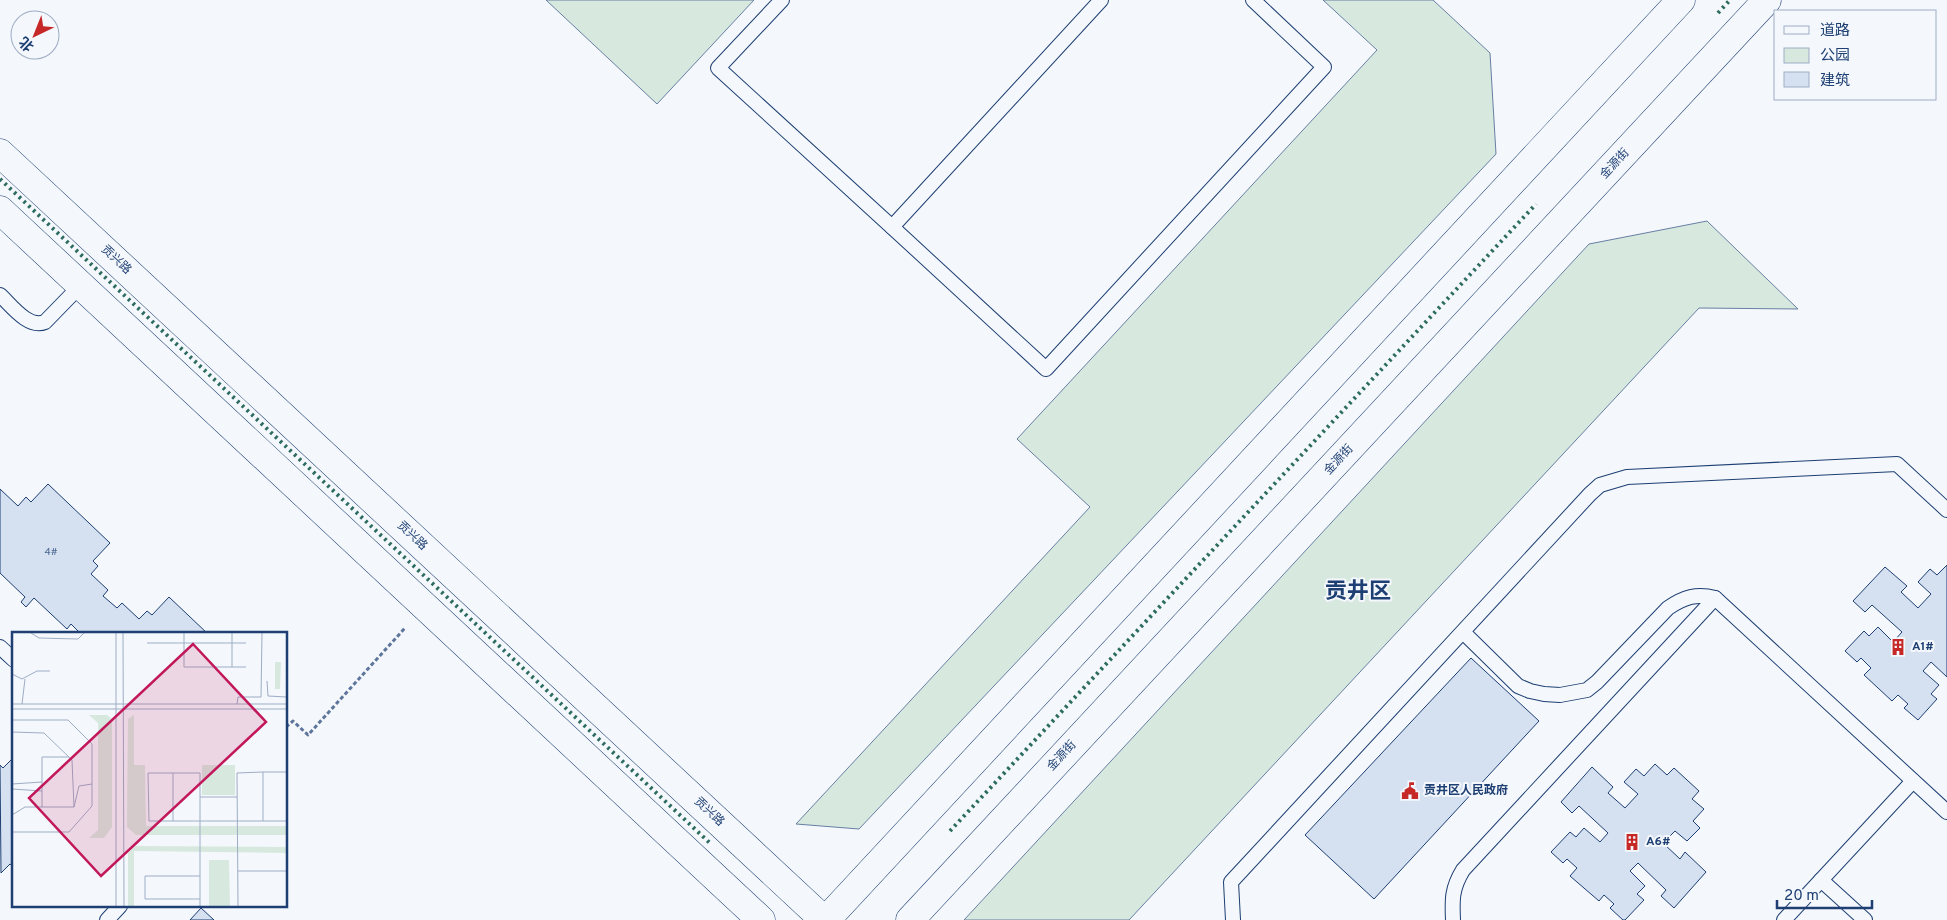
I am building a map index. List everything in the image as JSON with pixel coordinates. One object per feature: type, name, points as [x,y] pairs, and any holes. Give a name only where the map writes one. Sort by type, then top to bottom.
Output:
[{"type":"main road","points":[[825,920],[1681,0]]},
{"type":"main road","name":"金源街","points":[[910,920],[1767,0]]},
{"type":"main road","name":"贡兴路","points":[[0,153],[825,920]]},
{"type":"main road","points":[[0,210],[761,920]]},
{"type":"lane","points":[[782,0],[718,68],[1046,369],[1324,67],[1253,0]]},
{"type":"lane","points":[[892,227],[1101,0]]},
{"type":"lane","points":[[0,294],[32,323],[40,324],[45,322],[81,285]]},
{"type":"lane","points":[[1233,920],[1231,882],[1600,485],[1627,477],[1897,464],[1947,510]]},
{"type":"lane","points":[[1463,632],[1518,686],[1544,694],[1560,695],[1586,690],[1597,682],[1668,608],[1680,600],[1691,596],[1703,595],[1715,598],[1947,812]]},
{"type":"lane","points":[[1453,920],[1452,900],[1455,884],[1463,870],[1715,598]]},
{"type":"lane","points":[[0,647],[12,658]]},
{"type":"lane","points":[[1784,920],[1914,781]]},
{"type":"lane","points":[[1821,880],[1865,920]]},
{"type":"lane","points":[[107,920],[118,908]]},
{"type":"path","points":[[288,725],[292,720],[308,735],[426,606]]},
{"type":"green space","points":[[546,0],[754,0],[657,104]]},
{"type":"green space","points":[[1323,0],[1433,0],[1490,53],[1496,154],[859,829],[796,824],[1090,507],[1017,439],[1377,50]]},
{"type":"green space","points":[[1707,221],[1798,309],[1699,308],[1129,920],[964,920],[1589,244]]},
{"type":"building","points":[[48,484],[110,543],[93,561],[98,566],[91,574],[108,590],[103,596],[117,608],[122,603],[139,619],[147,611],[152,615],[169,597],[206,632],[79,632],[71,624],[67,629],[34,598],[26,607],[21,602],[25,597],[0,573],[0,489],[18,506],[26,497],[31,502]]},
{"type":"building","name":"A1#","points":[[1947,565],[1947,677],[1931,662],[1923,671],[1939,685],[1931,694],[1937,699],[1918,720],[1904,708],[1908,704],[1898,695],[1892,701],[1864,675],[1871,668],[1861,658],[1857,662],[1845,651],[1864,631],[1869,636],[1878,627],[1893,642],[1902,632],[1872,605],[1865,612],[1853,601],[1885,567],[1907,586],[1901,592],[1918,608],[1931,594],[1918,582],[1930,569],[1937,575]]},
{"type":"building","name":"贡井区人民政府","points":[[1471,658],[1539,721],[1374,899],[1305,835]]},
{"type":"building","points":[[12,759],[12,866],[10,864],[1,873],[0,765],[3,768]]},
{"type":"building","name":"A6#","points":[[1655,764],[1667,775],[1674,768],[1699,791],[1692,799],[1704,809],[1693,821],[1700,828],[1687,841],[1675,831],[1663,843],[1680,859],[1685,852],[1706,872],[1674,908],[1661,896],[1666,890],[1638,863],[1630,871],[1645,886],[1637,894],[1644,900],[1623,920],[1610,908],[1614,904],[1604,895],[1599,901],[1570,876],[1577,868],[1567,859],[1563,863],[1551,852],[1570,832],[1576,837],[1584,828],[1600,842],[1608,833],[1579,806],[1572,813],[1561,802],[1592,767],[1613,787],[1608,793],[1625,808],[1638,794],[1624,782],[1636,769],[1644,776]]},
{"type":"building","points":[[201,908],[214,920],[190,920]]},
{"type":"hedge","points":[[1718,13],[1730,0]]},
{"type":"hedge","points":[[0,179],[712,845]]},
{"type":"hedge","points":[[950,831],[1536,204]]},
{"type":"place","name":"A1#","points":[[1898,647]]},
{"type":"place","name":"贡井区人民政府","points":[[1410,791]]},
{"type":"place","name":"A6#","points":[[1632,842]]},
{"type":"district","name":"贡井区","points":[[1358,592]]}]
